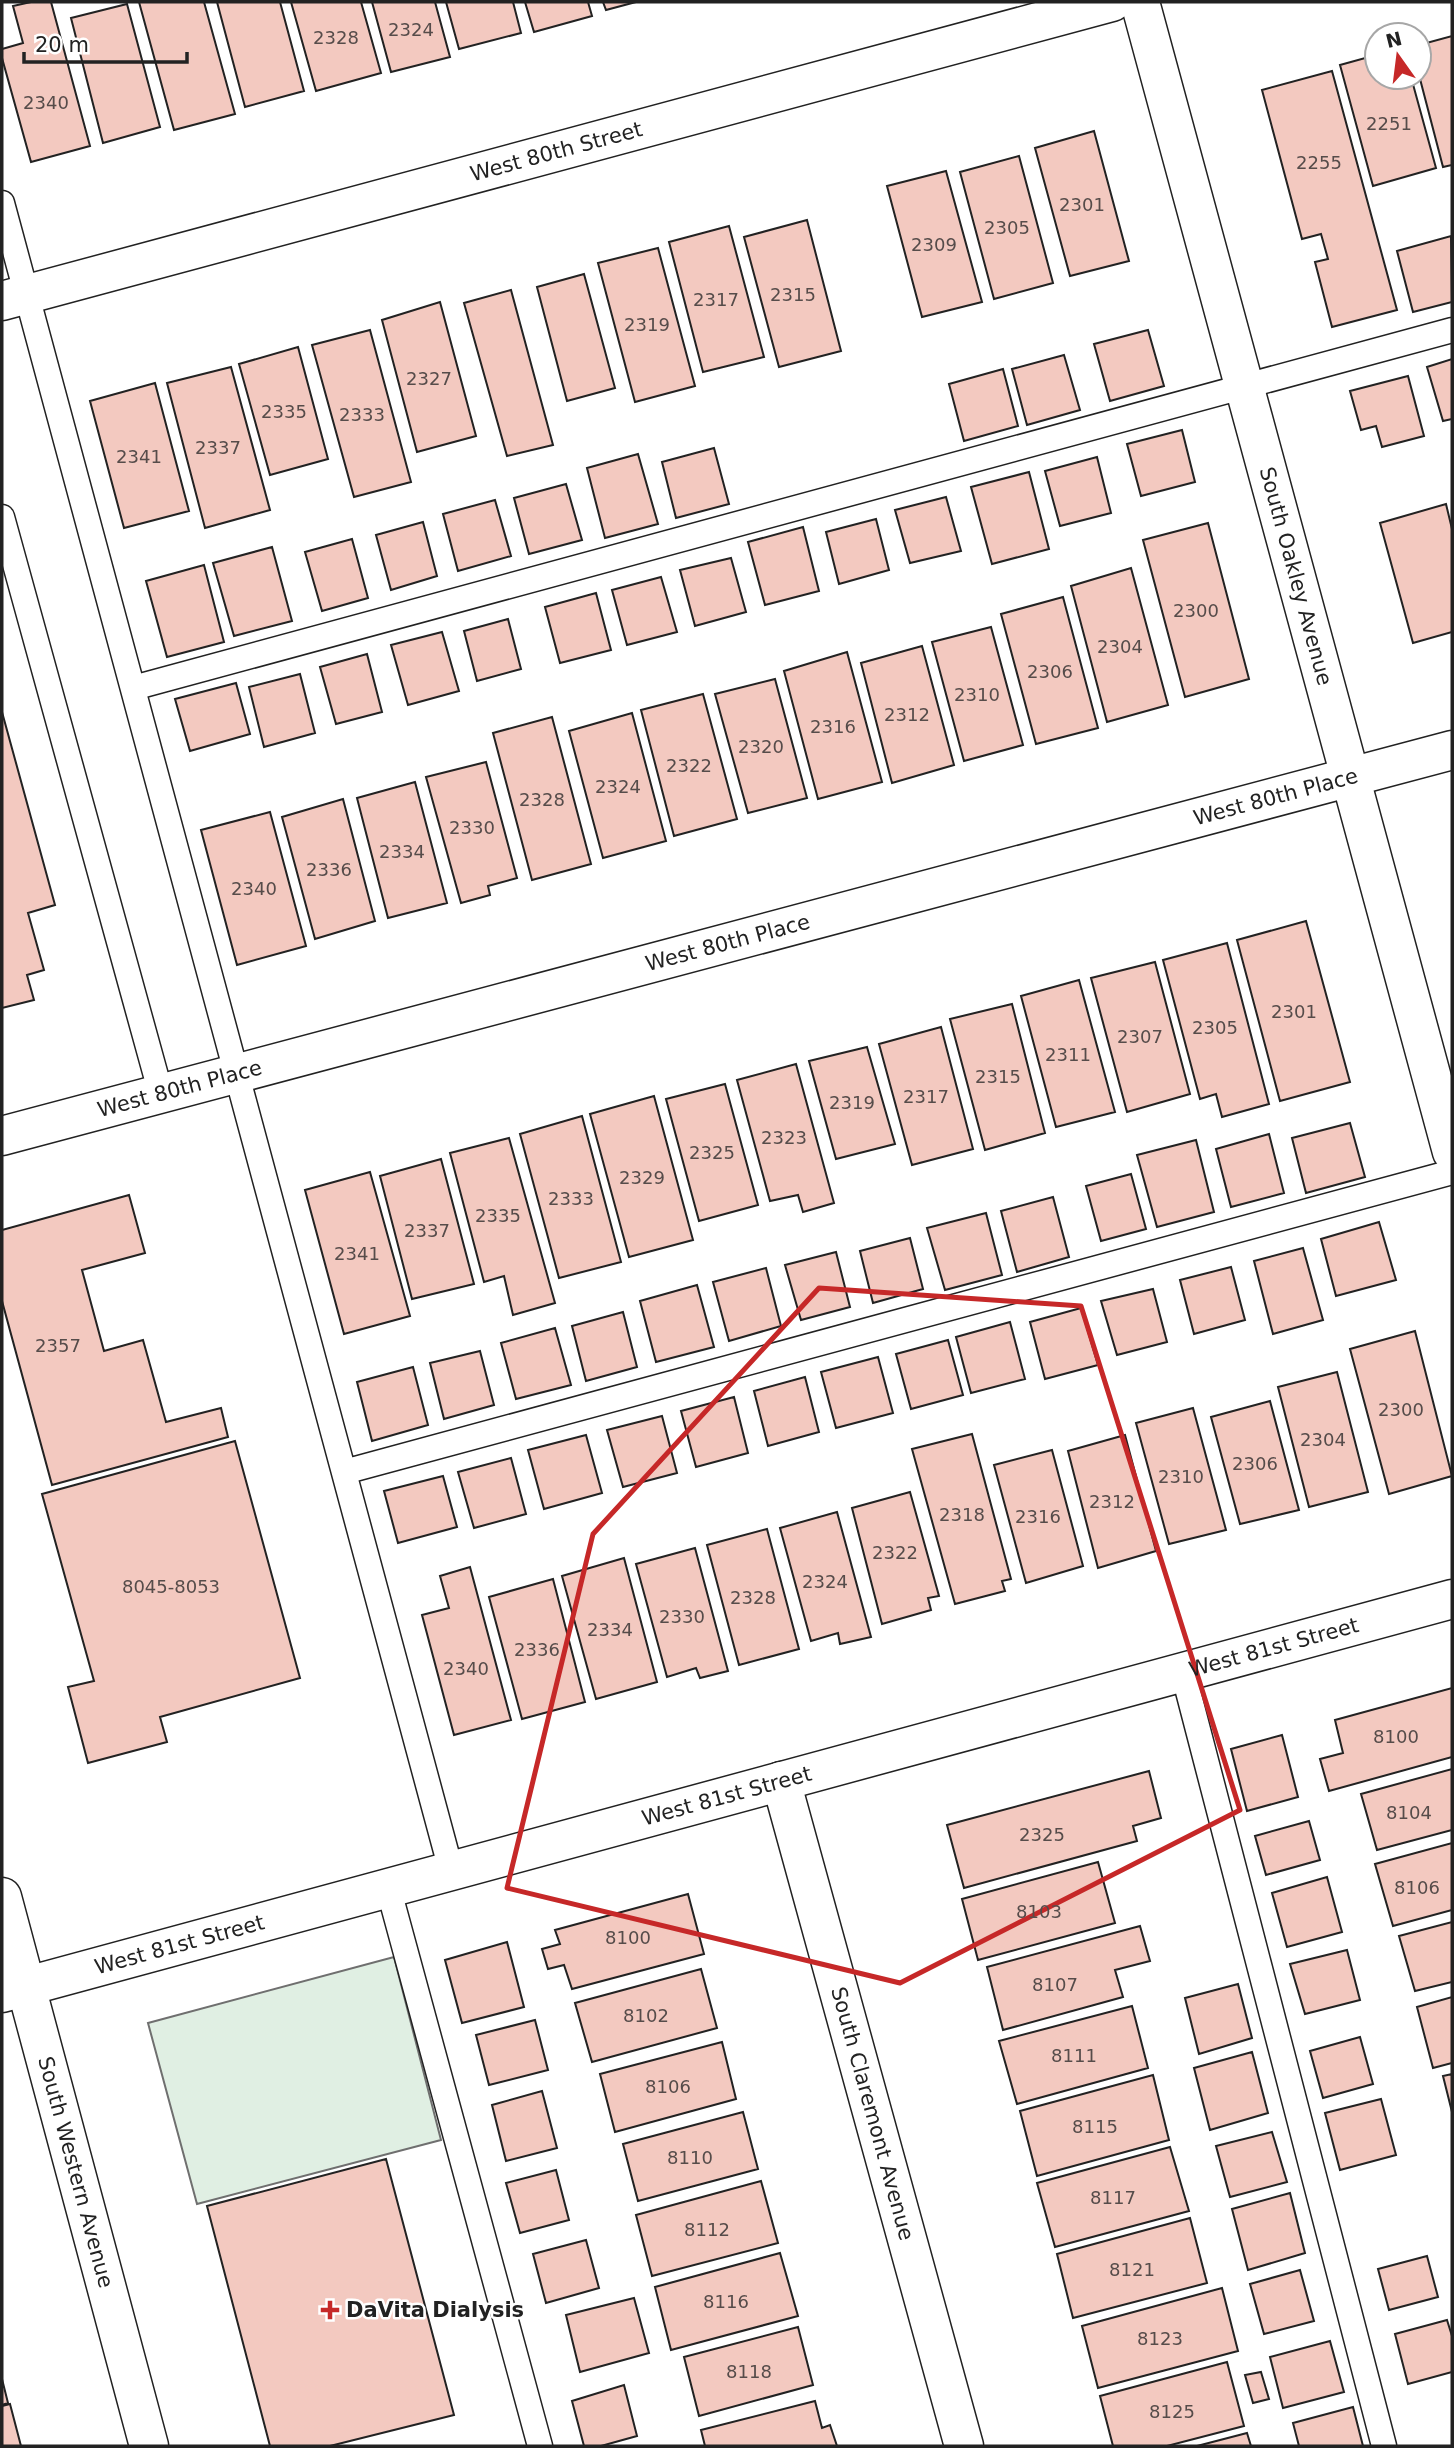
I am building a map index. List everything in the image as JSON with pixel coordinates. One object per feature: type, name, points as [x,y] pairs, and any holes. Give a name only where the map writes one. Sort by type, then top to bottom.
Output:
[{"type":"street","name":"West 80th Street","points":[[14,298],[1112,2]]},
{"type":"street","name":"South Oakley Avenue","points":[[1140,2],[1452,1152]]},
{"type":"street","name":"West 80th Place","points":[[2,1136],[1452,750]]},
{"type":"street","name":"West 81st Street","points":[[14,1989],[1452,1599]]},
{"type":"street","name":"South Claremont Avenue","points":[[781,1781],[964,2446]]},
{"type":"street","name":"South Western Avenue","points":[[2,1898],[14,1989],[149,2446]]},
{"type":"lane","points":[[2,203],[14,298],[133,688],[451,1870]]},
{"type":"lane","points":[[133,688],[1452,330]]},
{"type":"lane","points":[[2,517],[161,1094]]},
{"type":"lane","points":[[344,1472],[1452,1172]]},
{"type":"lane","points":[[1182,1672],[1384,2446]]},
{"type":"lane","points":[[388,1887],[540,2446]]},
{"type":"highlighted area","points":[[819,1288],[1081,1306],[1240,1810],[900,1983],[507,1888],[593,1534]]},
{"type":"green space","points":[[394,1957],[441,2140],[197,2204],[148,2023]]},
{"type":"building","points":[[51,2],[90,146],[31,162],[2,58],[2,49],[23,43],[13,6]]},
{"type":"building","points":[[139,2],[204,2],[235,114],[174,130]]},
{"type":"building","points":[[217,2],[280,2],[304,91],[245,107]]},
{"type":"building","points":[[291,2],[361,2],[381,73],[316,91]]},
{"type":"building","points":[[372,2],[435,2],[450,57],[391,72]]},
{"type":"building","points":[[446,2],[513,2],[521,33],[459,49]]},
{"type":"building","points":[[525,2],[588,2],[592,16],[534,32]]},
{"type":"building","points":[[603,2],[636,2],[606,10]]},
{"type":"building","points":[[127,4],[160,127],[103,143],[71,18]]},
{"type":"building","points":[[1452,36],[1452,165],[1443,167],[1423,91],[1433,91],[1433,41]]},
{"type":"building","points":[[1363,59],[1363,91],[1415,91],[1436,168],[1373,186],[1340,65]]},
{"type":"building","points":[[1332,71],[1397,310],[1332,327],[1315,262],[1328,259],[1321,234],[1302,239],[1262,90]]},
{"type":"building","points":[[1094,131],[1129,261],[1070,276],[1035,148]]},
{"type":"building","points":[[1019,156],[1053,283],[994,299],[960,172]]},
{"type":"building","points":[[946,171],[982,302],[922,317],[887,186]]},
{"type":"building","points":[[807,220],[841,351],[779,367],[744,237]]},
{"type":"building","points":[[729,226],[764,357],[703,372],[669,242]]},
{"type":"building","points":[[1451,236],[1452,302],[1413,312],[1397,251]]},
{"type":"building","points":[[658,248],[695,386],[635,402],[598,263]]},
{"type":"building","points":[[584,274],[615,388],[567,401],[537,287]]},
{"type":"building","points":[[511,290],[553,445],[507,456],[464,303]]},
{"type":"building","points":[[440,302],[476,436],[417,452],[382,320]]},
{"type":"building","points":[[370,330],[411,482],[354,497],[312,345]]},
{"type":"building","points":[[1148,330],[1164,386],[1110,401],[1094,344]]},
{"type":"building","points":[[298,347],[328,459],[270,475],[239,364]]},
{"type":"building","points":[[1064,355],[1080,410],[1027,425],[1012,369]]},
{"type":"building","points":[[1452,359],[1452,419],[1443,421],[1427,367]]},
{"type":"building","points":[[231,367],[270,510],[205,528],[167,383]]},
{"type":"building","points":[[1003,369],[1018,426],[964,441],[949,384]]},
{"type":"building","points":[[1408,376],[1424,436],[1382,447],[1376,426],[1361,430],[1350,391]]},
{"type":"building","points":[[155,383],[189,511],[124,528],[90,401]]},
{"type":"building","points":[[1182,430],[1195,482],[1141,496],[1127,444]]},
{"type":"building","points":[[714,448],[729,504],[676,518],[662,462]]},
{"type":"building","points":[[638,454],[658,524],[605,538],[587,468]]},
{"type":"building","points":[[1097,457],[1111,513],[1060,526],[1045,471]]},
{"type":"building","points":[[1029,472],[1049,549],[992,564],[971,487]]},
{"type":"building","points":[[566,484],[582,540],[529,554],[514,498]]},
{"type":"building","points":[[946,497],[961,551],[910,563],[895,510]]},
{"type":"building","points":[[495,500],[511,556],[458,571],[443,514]]},
{"type":"building","points":[[1446,504],[1452,529],[1452,632],[1413,643],[1380,523]]},
{"type":"building","points":[[876,519],[889,570],[839,584],[826,532]]},
{"type":"building","points":[[423,522],[437,576],[391,590],[376,535]]},
{"type":"building","points":[[1208,523],[1249,679],[1185,697],[1143,540]]},
{"type":"building","points":[[803,527],[819,591],[765,605],[748,542]]},
{"type":"building","points":[[352,539],[368,598],[322,611],[305,552]]},
{"type":"building","points":[[272,547],[292,621],[234,636],[213,563]]},
{"type":"building","points":[[731,558],[746,612],[695,626],[680,570]]},
{"type":"building","points":[[204,565],[224,642],[167,657],[146,581]]},
{"type":"building","points":[[1131,568],[1168,705],[1107,722],[1071,586]]},
{"type":"building","points":[[661,577],[677,632],[627,645],[612,590]]},
{"type":"building","points":[[596,593],[611,650],[560,663],[545,607]]},
{"type":"building","points":[[1063,597],[1098,728],[1036,744],[1001,614]]},
{"type":"building","points":[[508,619],[521,669],[477,681],[464,631]]},
{"type":"building","points":[[991,627],[1023,745],[964,761],[932,642]]},
{"type":"building","points":[[442,632],[459,691],[408,705],[391,645]]},
{"type":"building","points":[[922,646],[954,765],[892,783],[861,663]]},
{"type":"building","points":[[847,652],[882,782],[818,799],[784,671]]},
{"type":"building","points":[[367,654],[382,712],[336,724],[320,667]]},
{"type":"building","points":[[300,674],[315,733],[264,747],[249,687]]},
{"type":"building","points":[[775,679],[807,798],[748,813],[715,694]]},
{"type":"building","points":[[236,683],[250,734],[190,751],[175,699]]},
{"type":"building","points":[[703,694],[737,819],[674,836],[641,710]]},
{"type":"building","points":[[2,712],[55,905],[28,913],[44,970],[27,975],[34,1000],[2,1008]]},
{"type":"building","points":[[632,713],[666,841],[603,858],[569,731]]},
{"type":"building","points":[[552,717],[591,864],[532,880],[493,733]]},
{"type":"building","points":[[486,762],[517,878],[488,886],[490,895],[461,903],[426,777]]},
{"type":"building","points":[[415,782],[447,903],[388,918],[357,798]]},
{"type":"building","points":[[343,799],[375,921],[315,939],[282,817]]},
{"type":"building","points":[[270,812],[306,946],[237,965],[201,830]]},
{"type":"building","points":[[1306,921],[1350,1082],[1280,1101],[1237,940]]},
{"type":"building","points":[[1227,943],[1269,1104],[1222,1117],[1216,1094],[1200,1099],[1163,960]]},
{"type":"building","points":[[1155,962],[1190,1094],[1127,1112],[1091,978]]},
{"type":"building","points":[[1079,980],[1115,1112],[1056,1127],[1021,996]]},
{"type":"building","points":[[1012,1004],[1045,1133],[985,1150],[950,1019]]},
{"type":"building","points":[[941,1027],[973,1149],[912,1165],[879,1044]]},
{"type":"building","points":[[867,1047],[895,1144],[836,1159],[809,1061]]},
{"type":"building","points":[[796,1064],[834,1203],[803,1212],[798,1195],[770,1201],[737,1080]]},
{"type":"building","points":[[725,1084],[758,1205],[699,1221],[666,1099]]},
{"type":"building","points":[[654,1096],[693,1240],[629,1257],[590,1114]]},
{"type":"building","points":[[582,1116],[621,1262],[559,1278],[520,1134]]},
{"type":"building","points":[[1350,1123],[1365,1177],[1306,1193],[1292,1138]]},
{"type":"building","points":[[1269,1134],[1284,1193],[1231,1207],[1216,1149]]},
{"type":"building","points":[[509,1138],[555,1303],[513,1315],[504,1276],[484,1282],[450,1153]]},
{"type":"building","points":[[1196,1140],[1214,1212],[1157,1227],[1137,1155]]},
{"type":"building","points":[[441,1159],[474,1284],[412,1299],[380,1176]]},
{"type":"building","points":[[370,1172],[410,1316],[344,1334],[305,1190]]},
{"type":"building","points":[[1131,1174],[1146,1229],[1101,1241],[1086,1186]]},
{"type":"building","points":[[129,1195],[145,1253],[82,1270],[104,1351],[143,1340],[166,1422],[221,1408],[228,1437],[52,1485],[2,1301],[2,1230]]},
{"type":"building","points":[[1053,1197],[1069,1257],[1017,1272],[1001,1211]]},
{"type":"building","points":[[986,1213],[1002,1275],[945,1290],[927,1228]]},
{"type":"building","points":[[1379,1222],[1396,1280],[1336,1296],[1321,1239]]},
{"type":"building","points":[[910,1238],[923,1289],[873,1303],[860,1251]]},
{"type":"building","points":[[1303,1248],[1323,1320],[1273,1334],[1254,1261]]},
{"type":"building","points":[[836,1252],[850,1307],[801,1320],[785,1265]]},
{"type":"building","points":[[1231,1267],[1245,1320],[1194,1334],[1180,1280]]},
{"type":"building","points":[[766,1268],[781,1326],[729,1341],[713,1282]]},
{"type":"building","points":[[697,1285],[714,1347],[656,1362],[640,1301]]},
{"type":"building","points":[[1153,1289],[1167,1342],[1117,1355],[1101,1301]]},
{"type":"building","points":[[1081,1308],[1098,1365],[1045,1379],[1030,1322]]},
{"type":"building","points":[[623,1312],[637,1367],[586,1381],[572,1326]]},
{"type":"building","points":[[1010,1322],[1025,1379],[971,1393],[956,1337]]},
{"type":"building","points":[[555,1328],[571,1385],[516,1399],[501,1343]]},
{"type":"building","points":[[1415,1331],[1452,1476],[1389,1494],[1350,1349]]},
{"type":"building","points":[[948,1340],[963,1395],[911,1409],[896,1354]]},
{"type":"building","points":[[480,1351],[494,1405],[444,1419],[430,1363]]},
{"type":"building","points":[[878,1357],[893,1413],[836,1428],[821,1372]]},
{"type":"building","points":[[413,1367],[428,1425],[372,1441],[357,1382]]},
{"type":"building","points":[[1337,1372],[1368,1492],[1309,1507],[1278,1387]]},
{"type":"building","points":[[805,1377],[819,1432],[768,1446],[754,1391]]},
{"type":"building","points":[[734,1397],[748,1453],[696,1467],[681,1411]]},
{"type":"building","points":[[1270,1401],[1299,1510],[1240,1524],[1211,1417]]},
{"type":"building","points":[[1193,1408],[1226,1530],[1169,1544],[1136,1423]]},
{"type":"building","points":[[662,1416],[677,1473],[623,1487],[607,1430]]},
{"type":"building","points":[[972,1434],[1011,1579],[1002,1581],[1005,1591],[955,1604],[912,1449]]},
{"type":"building","points":[[586,1435],[602,1493],[544,1509],[528,1450]]},
{"type":"building","points":[[1125,1435],[1156,1551],[1098,1568],[1068,1451]]},
{"type":"building","points":[[235,1441],[300,1678],[160,1717],[167,1742],[88,1763],[68,1687],[94,1681],[42,1494]]},
{"type":"building","points":[[1052,1450],[1083,1566],[1026,1583],[994,1465]]},
{"type":"building","points":[[511,1458],[526,1514],[474,1528],[458,1472]]},
{"type":"building","points":[[443,1476],[457,1527],[398,1543],[384,1491]]},
{"type":"building","points":[[910,1492],[939,1596],[928,1598],[931,1610],[882,1624],[852,1508]]},
{"type":"building","points":[[837,1512],[871,1637],[840,1644],[838,1633],[811,1641],[780,1528]]},
{"type":"building","points":[[767,1529],[799,1649],[739,1665],[707,1545]]},
{"type":"building","points":[[695,1548],[728,1671],[700,1678],[696,1668],[667,1677],[636,1564]]},
{"type":"building","points":[[624,1558],[657,1682],[596,1699],[562,1576]]},
{"type":"building","points":[[470,1567],[511,1720],[454,1735],[422,1615],[449,1608],[440,1576]]},
{"type":"building","points":[[553,1579],[585,1702],[522,1719],[489,1597]]},
{"type":"building","points":[[1452,1688],[1452,1757],[1329,1791],[1320,1759],[1343,1753],[1335,1720]]},
{"type":"building","points":[[1282,1735],[1298,1797],[1247,1811],[1231,1749]]},
{"type":"building","points":[[1452,1769],[1452,1830],[1377,1850],[1361,1794]]},
{"type":"building","points":[[1149,1771],[1161,1818],[1133,1826],[1137,1841],[964,1888],[947,1825]]},
{"type":"building","points":[[1309,1821],[1320,1860],[1266,1875],[1255,1836]]},
{"type":"building","points":[[1452,1843],[1452,1910],[1393,1926],[1375,1864]]},
{"type":"building","points":[[1098,1862],[1115,1923],[978,1960],[962,1899]]},
{"type":"building","points":[[1327,1877],[1342,1932],[1287,1947],[1272,1893]]},
{"type":"building","points":[[688,1894],[704,1954],[572,1989],[564,1965],[548,1969],[542,1949],[560,1944],[555,1930]]},
{"type":"building","points":[[1452,1922],[1452,1982],[1415,1991],[1399,1936]]},
{"type":"building","points":[[1140,1926],[1150,1961],[1115,1970],[1123,1997],[1003,2030],[987,1967]]},
{"type":"building","points":[[507,1942],[524,2007],[462,2023],[445,1960]]},
{"type":"building","points":[[1347,1950],[1360,2000],[1305,2014],[1290,1964]]},
{"type":"building","points":[[701,1969],[717,2028],[592,2062],[575,2003]]},
{"type":"building","points":[[1238,1984],[1252,2038],[1199,2054],[1185,1998]]},
{"type":"building","points":[[1452,1997],[1452,2063],[1433,2068],[1417,2007]]},
{"type":"building","points":[[1132,2006],[1148,2068],[1017,2104],[999,2041]]},
{"type":"building","points":[[535,2020],[548,2070],[489,2085],[476,2035]]},
{"type":"building","points":[[1360,2037],[1373,2084],[1323,2098],[1310,2051]]},
{"type":"building","points":[[722,2042],[736,2099],[615,2132],[600,2074]]},
{"type":"building","points":[[1252,2052],[1268,2113],[1210,2130],[1194,2068]]},
{"type":"building","points":[[1452,2074],[1452,2112],[1443,2076]]},
{"type":"building","points":[[1153,2075],[1169,2140],[1037,2176],[1020,2111]]},
{"type":"building","points":[[542,2091],[557,2148],[506,2161],[492,2105]]},
{"type":"building","points":[[1381,2099],[1396,2155],[1340,2170],[1325,2113]]},
{"type":"building","points":[[743,2112],[758,2169],[638,2201],[623,2144]]},
{"type":"building","points":[[1272,2132],[1287,2182],[1230,2197],[1216,2146]]},
{"type":"building","points":[[1170,2147],[1189,2211],[1055,2247],[1037,2183]]},
{"type":"building","name":"DaVita Dialysis","points":[[386,2159],[454,2415],[330,2446],[270,2446],[207,2206]]},
{"type":"building","points":[[556,2170],[569,2220],[520,2233],[506,2183]]},
{"type":"building","points":[[761,2181],[778,2243],[652,2276],[636,2215]]},
{"type":"building","points":[[1290,2193],[1305,2253],[1248,2270],[1232,2209]]},
{"type":"building","points":[[1190,2218],[1207,2283],[1073,2318],[1057,2254]]},
{"type":"building","points":[[586,2240],[599,2288],[546,2303],[533,2254]]},
{"type":"building","points":[[780,2253],[798,2316],[671,2350],[655,2287]]},
{"type":"building","points":[[1427,2256],[1438,2297],[1389,2310],[1378,2269]]},
{"type":"building","points":[[1300,2270],[1314,2321],[1264,2334],[1250,2284]]},
{"type":"building","points":[[1222,2288],[1238,2351],[1098,2388],[1082,2326]]},
{"type":"building","points":[[634,2298],[649,2353],[580,2372],[566,2315]]},
{"type":"building","points":[[1447,2320],[1452,2336],[1452,2372],[1408,2384],[1395,2334]]},
{"type":"building","points":[[798,2327],[813,2385],[699,2416],[684,2357]]},
{"type":"building","points":[[1330,2341],[1344,2392],[1283,2408],[1270,2357]]},
{"type":"building","points":[[1227,2362],[1244,2426],[1167,2446],[1113,2446],[1100,2396]]},
{"type":"building","points":[[1261,2372],[1269,2399],[1253,2403],[1245,2375]]},
{"type":"building","points":[[2,2379],[8,2403],[2,2405]]},
{"type":"building","points":[[624,2385],[637,2436],[601,2446],[584,2446],[572,2401]]},
{"type":"building","points":[[815,2401],[822,2428],[830,2425],[837,2446],[705,2446],[701,2430]]},
{"type":"building","points":[[10,2404],[21,2446],[2,2446],[2,2406]]},
{"type":"building","points":[[1353,2407],[1363,2446],[1299,2446],[1293,2423]]},
{"type":"building","points":[[1247,2433],[1251,2446],[1197,2446]]},
{"type":"place","name":"DaVita Dialysis","points":[[330,2310]]}]
